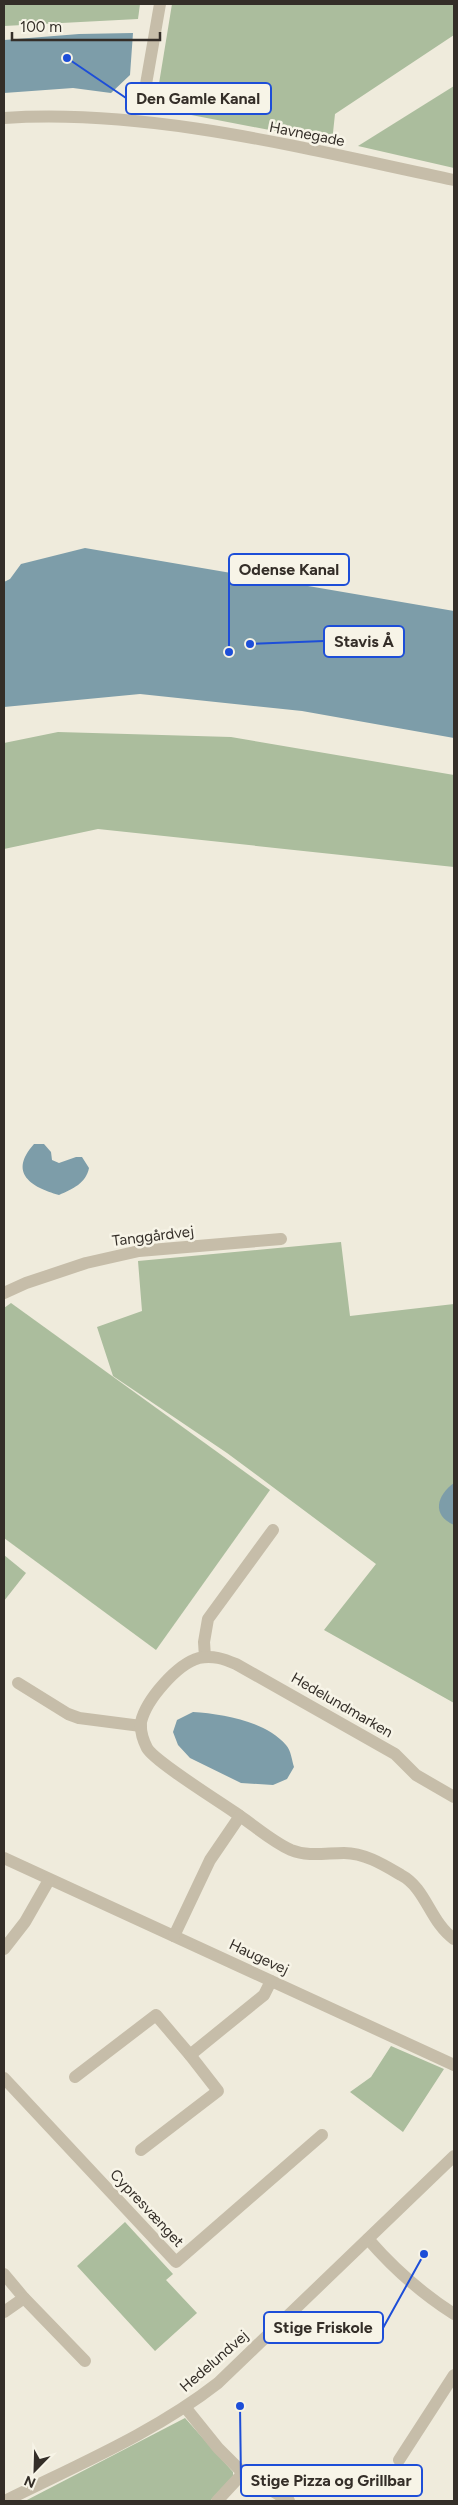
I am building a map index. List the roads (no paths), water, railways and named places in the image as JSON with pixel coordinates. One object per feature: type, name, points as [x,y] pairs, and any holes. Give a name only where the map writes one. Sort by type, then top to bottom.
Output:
[{"type":"street","points":[[142,107],[160,4]]},
{"type":"street","name":"Havnegade","points":[[4,118],[88,118],[197,129],[454,180]]},
{"type":"street","name":"Tanggårdvej","points":[[4,1293],[26,1283],[86,1263],[139,1251],[282,1239]]},
{"type":"street","points":[[272,1530],[208,1619],[201,1658],[174,1673],[148,1708],[141,1726],[141,1732],[148,1751],[291,1850],[313,1855],[355,1854],[368,1858],[404,1876],[422,1896],[442,1929],[454,1939]]},
{"type":"street","name":"Hedelundmarken","points":[[201,1658],[221,1658],[236,1664],[395,1754],[416,1775],[454,1797]]},
{"type":"street","points":[[18,1683],[68,1714],[79,1718],[141,1726]]},
{"type":"street","points":[[174,1936],[210,1860],[240,1816]]},
{"type":"street","name":"Haugevej","points":[[4,1858],[454,2065]]},
{"type":"street","points":[[4,1949],[28,1918],[49,1880]]},
{"type":"street","points":[[190,2055],[264,1995],[271,1980]]},
{"type":"street","points":[[75,2077],[156,2015],[218,2091],[141,2150]]},
{"type":"street","name":"Cypresvænget","points":[[4,2078],[176,2262],[322,2135]]},
{"type":"street","name":"Hedelundvej","points":[[5,2501],[150,2428],[185,2407],[218,2383],[454,2156]]},
{"type":"street","points":[[368,2239],[396,2270],[427,2297],[454,2314]]},
{"type":"street","points":[[4,2274],[24,2298],[85,2361]]},
{"type":"street","points":[[4,2312],[24,2298]]},
{"type":"street","points":[[399,2460],[454,2375]]},
{"type":"street","points":[[185,2407],[218,2448],[243,2473],[289,2501]]},
{"type":"street","points":[[217,2501],[243,2473]]},
{"type":"water","points":[[133,33],[130,75],[111,93],[73,88],[4,93],[4,40],[79,34]]},
{"type":"water","points":[[85,548],[454,611],[454,738],[302,711],[140,694],[4,707],[4,582],[10,579],[21,564]]},
{"type":"water","points":[[34,1144],[44,1144],[51,1152],[52,1160],[59,1163],[76,1157],[82,1157],[89,1168],[85,1178],[74,1188],[59,1195],[32,1183],[23,1171],[23,1163],[26,1154]]},
{"type":"water","points":[[454,1483],[454,1525],[442,1516],[439,1505],[444,1493]]},
{"type":"water","points":[[193,1712],[243,1720],[267,1730],[277,1737],[288,1747],[294,1767],[287,1779],[273,1785],[241,1783],[190,1758],[178,1745],[173,1732],[177,1720]]},
{"type":"place","name":"Den Gamle Kanal","points":[[67,58]]},
{"type":"place","name":"Stavis Å","points":[[250,644]]},
{"type":"place","name":"Odense Kanal","points":[[229,652]]},
{"type":"place","name":"Stige Friskole","points":[[424,2254]]},
{"type":"place","name":"Stige Pizza og Grillbar","points":[[240,2406]]}]
